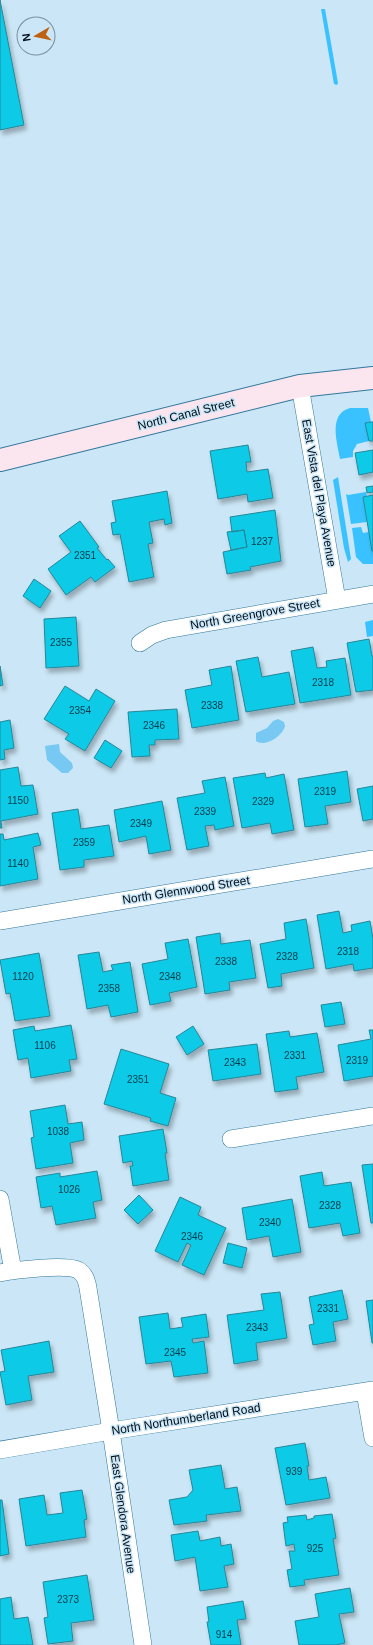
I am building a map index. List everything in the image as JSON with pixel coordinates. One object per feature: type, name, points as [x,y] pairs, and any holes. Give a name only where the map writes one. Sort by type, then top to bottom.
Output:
[{"type":"street","name":"North Canal Street","points":[[0,460],[300,386],[373,378]]},
{"type":"street","name":"East Vista del Playa Avenue","points":[[300,386],[337,600]]},
{"type":"street","name":"North Greengrove Street","points":[[140,643],[152,635],[166,630],[373,594]]},
{"type":"street","name":"North Glennwood Street","points":[[0,922],[373,859]]},
{"type":"street","points":[[231,1139],[373,1116]]},
{"type":"street","points":[[0,1199],[6,1272]]},
{"type":"street","name":"East Glendora Avenue","points":[[6,1272],[42,1268],[75,1269],[85,1276],[111,1431],[143,1645]]},
{"type":"street","points":[[369,1391],[373,1438]]},
{"type":"street","name":"North Northumberland Road","points":[[0,1450],[111,1431],[369,1391]]},
{"type":"shaded area","points":[[321,9],[325,9],[338,83],[337,85],[334,84]]},
{"type":"shaded area","points":[[350,408],[368,408],[371,422],[366,423],[369,441],[357,444],[353,451],[353,457],[340,459],[336,437],[336,422],[343,411]]},
{"type":"shaded area","points":[[338,477],[351,559],[348,562],[344,548],[333,480]]},
{"type":"shaded area","points":[[366,492],[367,496],[363,497],[367,522],[351,524],[346,494]]},
{"type":"shaded area","points":[[361,527],[363,533],[369,532],[373,551],[373,564],[363,564],[356,557],[352,528]]},
{"type":"shaded area","points":[[373,620],[373,636],[367,637],[365,622]]},
{"type":"shaded area","points":[[278,719],[284,722],[285,726],[284,730],[278,737],[264,743],[256,741],[256,733],[267,728],[273,721]]},
{"type":"shaded area","points":[[59,744],[60,752],[72,763],[73,768],[68,773],[62,773],[47,760],[45,746]]},
{"type":"building","points":[[0,0],[24,125],[0,130]]},
{"type":"building","points":[[373,422],[373,441],[369,441],[365,423]]},
{"type":"building","points":[[248,445],[251,462],[246,462],[247,472],[268,469],[273,498],[248,502],[247,494],[218,499],[210,451]]},
{"type":"building","points":[[373,450],[373,472],[359,475],[355,453]]},
{"type":"building","points":[[373,486],[373,492],[367,493],[366,487]]},
{"type":"building","points":[[167,491],[172,523],[165,525],[164,519],[149,522],[153,543],[148,544],[154,577],[129,582],[120,534],[113,535],[111,523],[116,522],[112,501]]},
{"type":"building","points":[[373,495],[373,551],[372,551],[363,497]]},
{"type":"building","points":[[275,510],[281,561],[250,567],[251,570],[227,574],[223,552],[247,547],[244,530],[232,532],[230,517]]},
{"type":"building","points":[[80,521],[99,547],[97,548],[115,567],[95,582],[91,577],[66,595],[48,569],[71,552],[59,536]]},
{"type":"building","points":[[244,530],[247,547],[231,550],[227,532]]},
{"type":"building","points":[[34,579],[51,591],[40,608],[23,596]]},
{"type":"building","points":[[76,617],[79,666],[46,668],[44,619]]},
{"type":"building","points":[[369,639],[373,656],[373,690],[356,692],[347,643]]},
{"type":"building","points":[[313,647],[317,668],[327,667],[326,661],[345,658],[351,695],[300,703],[291,651]]},
{"type":"building","points":[[258,657],[262,677],[289,672],[295,704],[246,712],[236,661]]},
{"type":"building","points":[[0,666],[3,685],[0,686]]},
{"type":"building","points":[[231,666],[239,720],[192,728],[185,690],[212,685],[209,670]]},
{"type":"building","points":[[65,686],[89,701],[96,689],[115,701],[85,751],[65,739],[69,734],[44,719]]},
{"type":"building","points":[[177,709],[179,739],[155,740],[155,745],[149,745],[150,756],[132,757],[128,712]]},
{"type":"building","points":[[10,720],[14,748],[4,750],[5,759],[0,760],[0,722]]},
{"type":"building","points":[[105,740],[122,751],[111,768],[94,758]]},
{"type":"building","points":[[18,767],[21,786],[33,785],[38,814],[1,821],[2,828],[0,828],[0,770]]},
{"type":"building","points":[[347,771],[351,802],[325,806],[328,824],[305,827],[298,779]]},
{"type":"building","points":[[265,773],[266,778],[284,774],[294,830],[272,834],[270,823],[242,828],[233,778]]},
{"type":"building","points":[[225,777],[234,826],[215,830],[214,825],[205,826],[209,846],[187,850],[177,798],[205,793],[202,781]]},
{"type":"building","points":[[373,786],[373,819],[363,821],[357,789]]},
{"type":"building","points":[[162,801],[171,850],[149,854],[146,836],[119,842],[114,810]]},
{"type":"building","points":[[78,809],[81,829],[109,825],[114,856],[84,860],[84,867],[60,870],[52,813]]},
{"type":"building","points":[[38,833],[41,845],[33,847],[38,879],[0,886],[0,834],[3,834],[4,840]]},
{"type":"building","points":[[339,911],[343,933],[352,931],[351,925],[370,921],[373,939],[373,968],[354,971],[353,964],[326,969],[317,915]]},
{"type":"building","points":[[306,919],[314,968],[281,974],[282,986],[268,988],[260,944],[286,939],[284,923]]},
{"type":"building","points":[[220,933],[221,944],[250,940],[256,978],[229,982],[230,990],[205,994],[196,937]]},
{"type":"building","points":[[188,939],[197,987],[169,993],[171,1001],[150,1005],[142,964],[168,959],[165,943]]},
{"type":"building","points":[[99,952],[103,972],[113,970],[111,965],[130,962],[138,1012],[111,1017],[108,1005],[87,1009],[78,955]]},
{"type":"building","points":[[39,953],[50,1016],[15,1021],[10,993],[6,994],[0,960]]},
{"type":"building","points":[[341,1002],[345,1024],[325,1027],[321,1005]]},
{"type":"building","points":[[71,1025],[77,1059],[69,1060],[71,1071],[31,1078],[28,1058],[18,1060],[13,1030],[34,1026],[35,1031]]},
{"type":"building","points":[[193,1026],[204,1044],[187,1055],[176,1037]]},
{"type":"building","points":[[369,1030],[373,1030],[373,1076],[344,1081],[338,1045],[371,1039]]},
{"type":"building","points":[[289,1031],[290,1037],[317,1033],[324,1072],[296,1077],[298,1089],[275,1092],[266,1034]]},
{"type":"building","points":[[257,1044],[261,1074],[213,1081],[208,1050]]},
{"type":"building","points":[[121,1049],[169,1064],[160,1093],[176,1098],[168,1126],[150,1121],[151,1118],[104,1104]]},
{"type":"building","points":[[65,1105],[68,1124],[82,1122],[84,1140],[70,1143],[73,1163],[36,1169],[31,1138],[34,1137],[30,1111]]},
{"type":"building","points":[[163,1129],[169,1180],[133,1186],[130,1166],[133,1166],[132,1161],[123,1163],[119,1136]]},
{"type":"building","points":[[373,1164],[373,1223],[371,1223],[362,1165]]},
{"type":"building","points":[[97,1171],[102,1200],[93,1202],[96,1218],[56,1225],[52,1206],[41,1208],[36,1177],[60,1173],[60,1177]]},
{"type":"building","points":[[322,1172],[324,1186],[351,1182],[360,1233],[343,1236],[340,1223],[309,1228],[300,1176]]},
{"type":"building","points":[[139,1195],[153,1210],[138,1224],[124,1210]]},
{"type":"building","points":[[180,1197],[201,1207],[198,1215],[226,1228],[204,1275],[182,1265],[191,1245],[187,1243],[178,1262],[155,1251]]},
{"type":"building","points":[[292,1199],[301,1252],[273,1257],[269,1236],[247,1240],[242,1208]]},
{"type":"building","points":[[228,1243],[247,1248],[242,1268],[223,1263]]},
{"type":"building","points":[[342,1290],[348,1319],[333,1322],[336,1341],[313,1345],[309,1325],[314,1324],[309,1297]]},
{"type":"building","points":[[280,1292],[287,1338],[256,1343],[258,1360],[234,1364],[227,1315],[264,1310],[261,1294]]},
{"type":"building","points":[[373,1300],[373,1343],[372,1343],[366,1301]]},
{"type":"building","points":[[168,1313],[170,1329],[183,1327],[181,1318],[206,1314],[209,1337],[192,1339],[193,1343],[204,1341],[208,1373],[174,1377],[171,1361],[146,1364],[139,1317]]},
{"type":"building","points":[[49,1341],[54,1372],[28,1376],[32,1400],[6,1405],[0,1372],[5,1371],[1,1350]]},
{"type":"building","points":[[305,1443],[309,1466],[307,1466],[309,1480],[326,1477],[330,1498],[286,1505],[275,1448]]},
{"type":"building","points":[[221,1465],[225,1489],[237,1487],[241,1511],[206,1515],[207,1521],[174,1525],[169,1500],[187,1497],[193,1490],[189,1470]]},
{"type":"building","points":[[82,1490],[87,1519],[84,1520],[86,1537],[26,1546],[19,1499],[44,1495],[47,1515],[63,1513],[60,1493]]},
{"type":"building","points":[[0,1500],[2,1500],[9,1554],[0,1556]]},
{"type":"building","points":[[332,1514],[336,1538],[333,1539],[339,1575],[304,1580],[305,1585],[290,1587],[287,1570],[292,1569],[289,1551],[295,1551],[294,1544],[286,1546],[283,1523],[288,1522],[287,1517],[306,1515],[307,1520],[314,1518],[314,1516]]},
{"type":"building","points":[[198,1531],[200,1541],[220,1537],[221,1546],[231,1544],[234,1564],[224,1566],[228,1587],[200,1591],[195,1557],[175,1561],[171,1535]]},
{"type":"building","points":[[87,1575],[94,1620],[71,1623],[73,1641],[48,1644],[44,1618],[48,1617],[43,1582]]},
{"type":"building","points":[[350,1588],[354,1612],[339,1614],[345,1643],[336,1645],[299,1645],[295,1621],[319,1617],[315,1594]]},
{"type":"building","points":[[11,1597],[14,1619],[28,1617],[33,1645],[0,1645],[0,1599]]},
{"type":"building","points":[[243,1601],[246,1619],[237,1620],[241,1645],[211,1645],[207,1622],[209,1622],[207,1607]]}]
